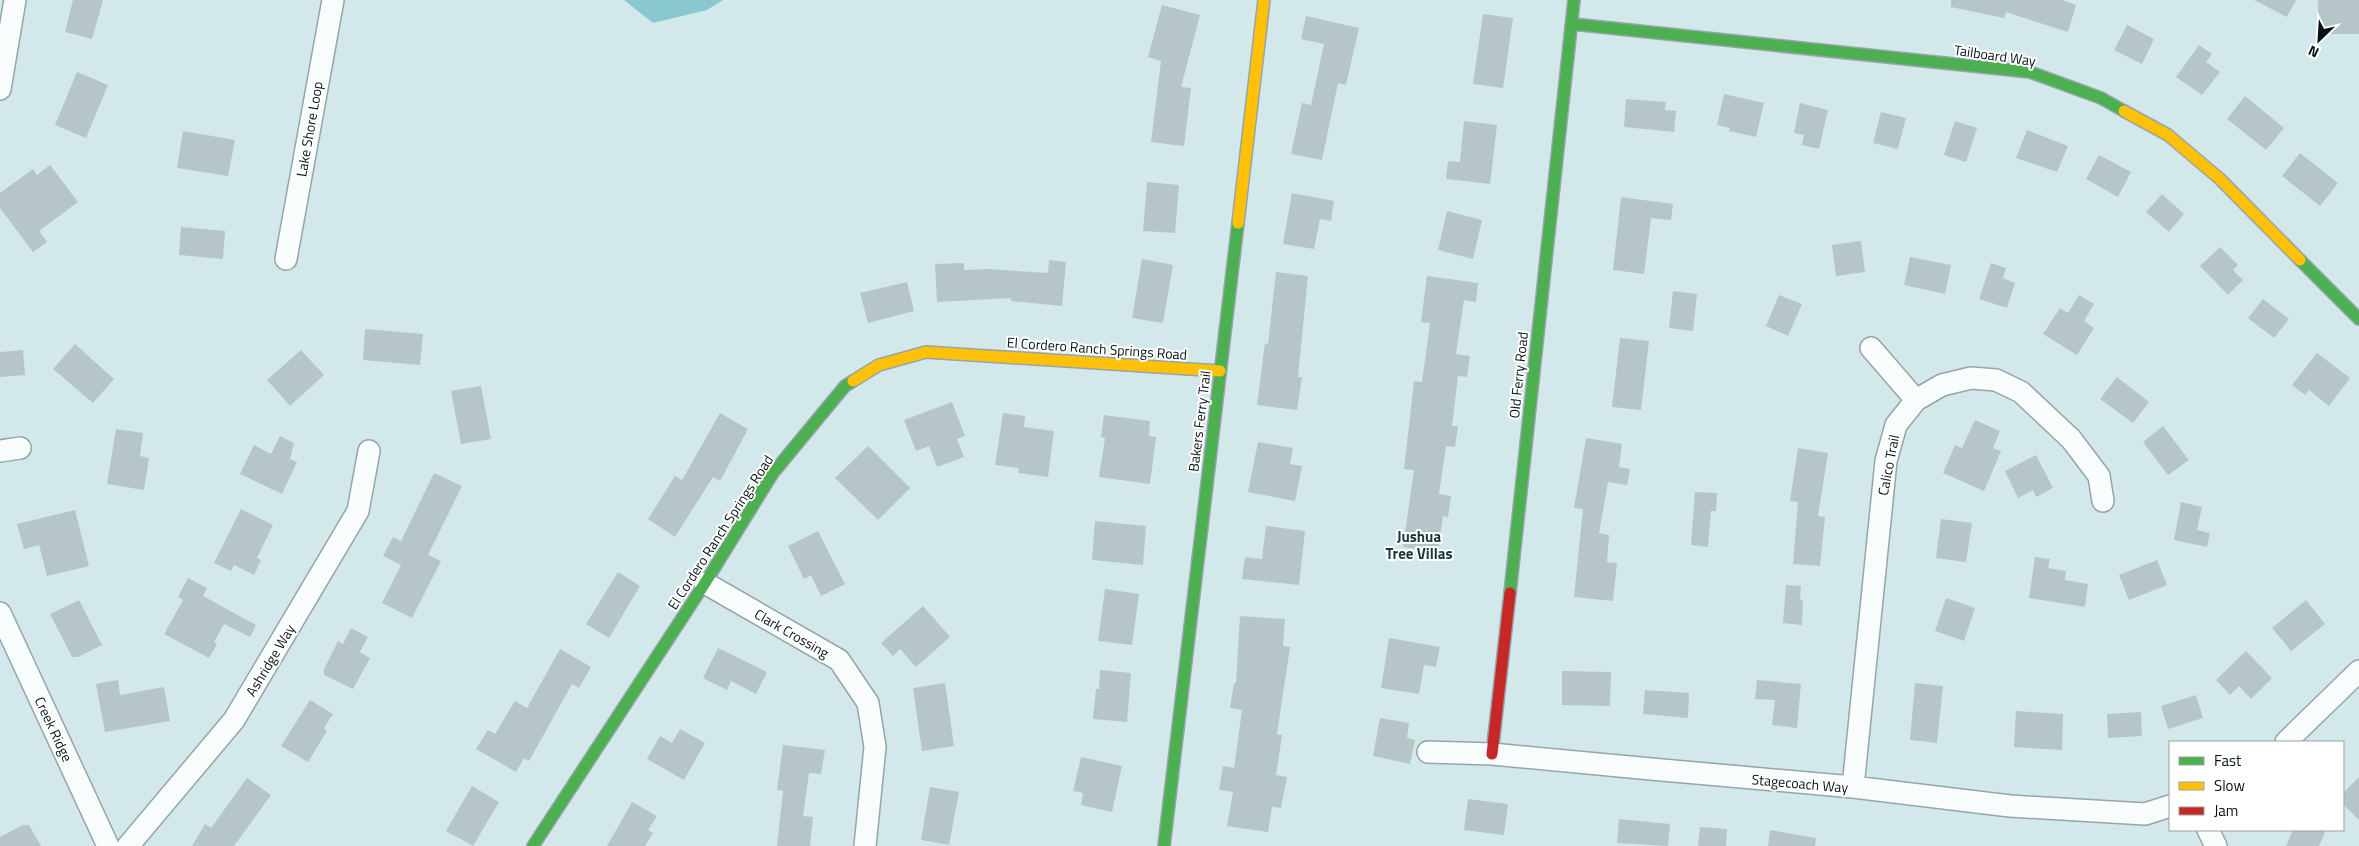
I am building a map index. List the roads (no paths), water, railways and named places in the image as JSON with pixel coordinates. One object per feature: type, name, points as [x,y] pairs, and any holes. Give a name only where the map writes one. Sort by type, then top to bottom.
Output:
[{"type":"street","points":[[0,89],[15,0]]},
{"type":"street","name":"Lake Shore Loop","points":[[286,258],[333,0]]},
{"type":"street","name":"Bakers Ferry Trail","points":[[1164,846],[1264,0]]},
{"type":"street","name":"Old Ferry Road","points":[[1492,754],[1574,0]]},
{"type":"street","name":"Tailboard Way","points":[[1572,24],[2030,72],[2101,98],[2168,135],[2220,178],[2359,319]]},
{"type":"street","points":[[1871,348],[1916,400]]},
{"type":"street","name":"El Cordero Ranch Springs Road","points":[[533,846],[705,583],[773,473],[845,386],[880,365],[926,352],[1220,371]]},
{"type":"street","name":"Calico Trail","points":[[1853,788],[1886,462],[1896,425],[1916,400],[1942,384],[1971,378],[1996,380],[2021,392],[2071,438],[2099,476],[2103,501]]},
{"type":"street","name":"Ashridge Way","points":[[128,846],[234,720],[358,511],[369,451]]},
{"type":"street","name":"Clark Crossing","points":[[705,583],[839,660],[868,704],[875,747],[865,846]]},
{"type":"street","name":"Creek Ridge","points":[[0,613],[108,846]]},
{"type":"street","points":[[2287,741],[2359,671]]},
{"type":"street","name":"Stagecoach Way","points":[[1428,752],[1492,754],[1853,788],[2010,806],[2146,814],[2169,806]]},
{"type":"street","points":[[2208,831],[2216,846]]},
{"type":"water","points":[[624,0],[723,0],[707,10],[653,23]]},
{"type":"district","name":"Jushua Tree Villas","points":[[1419,544]]}]
